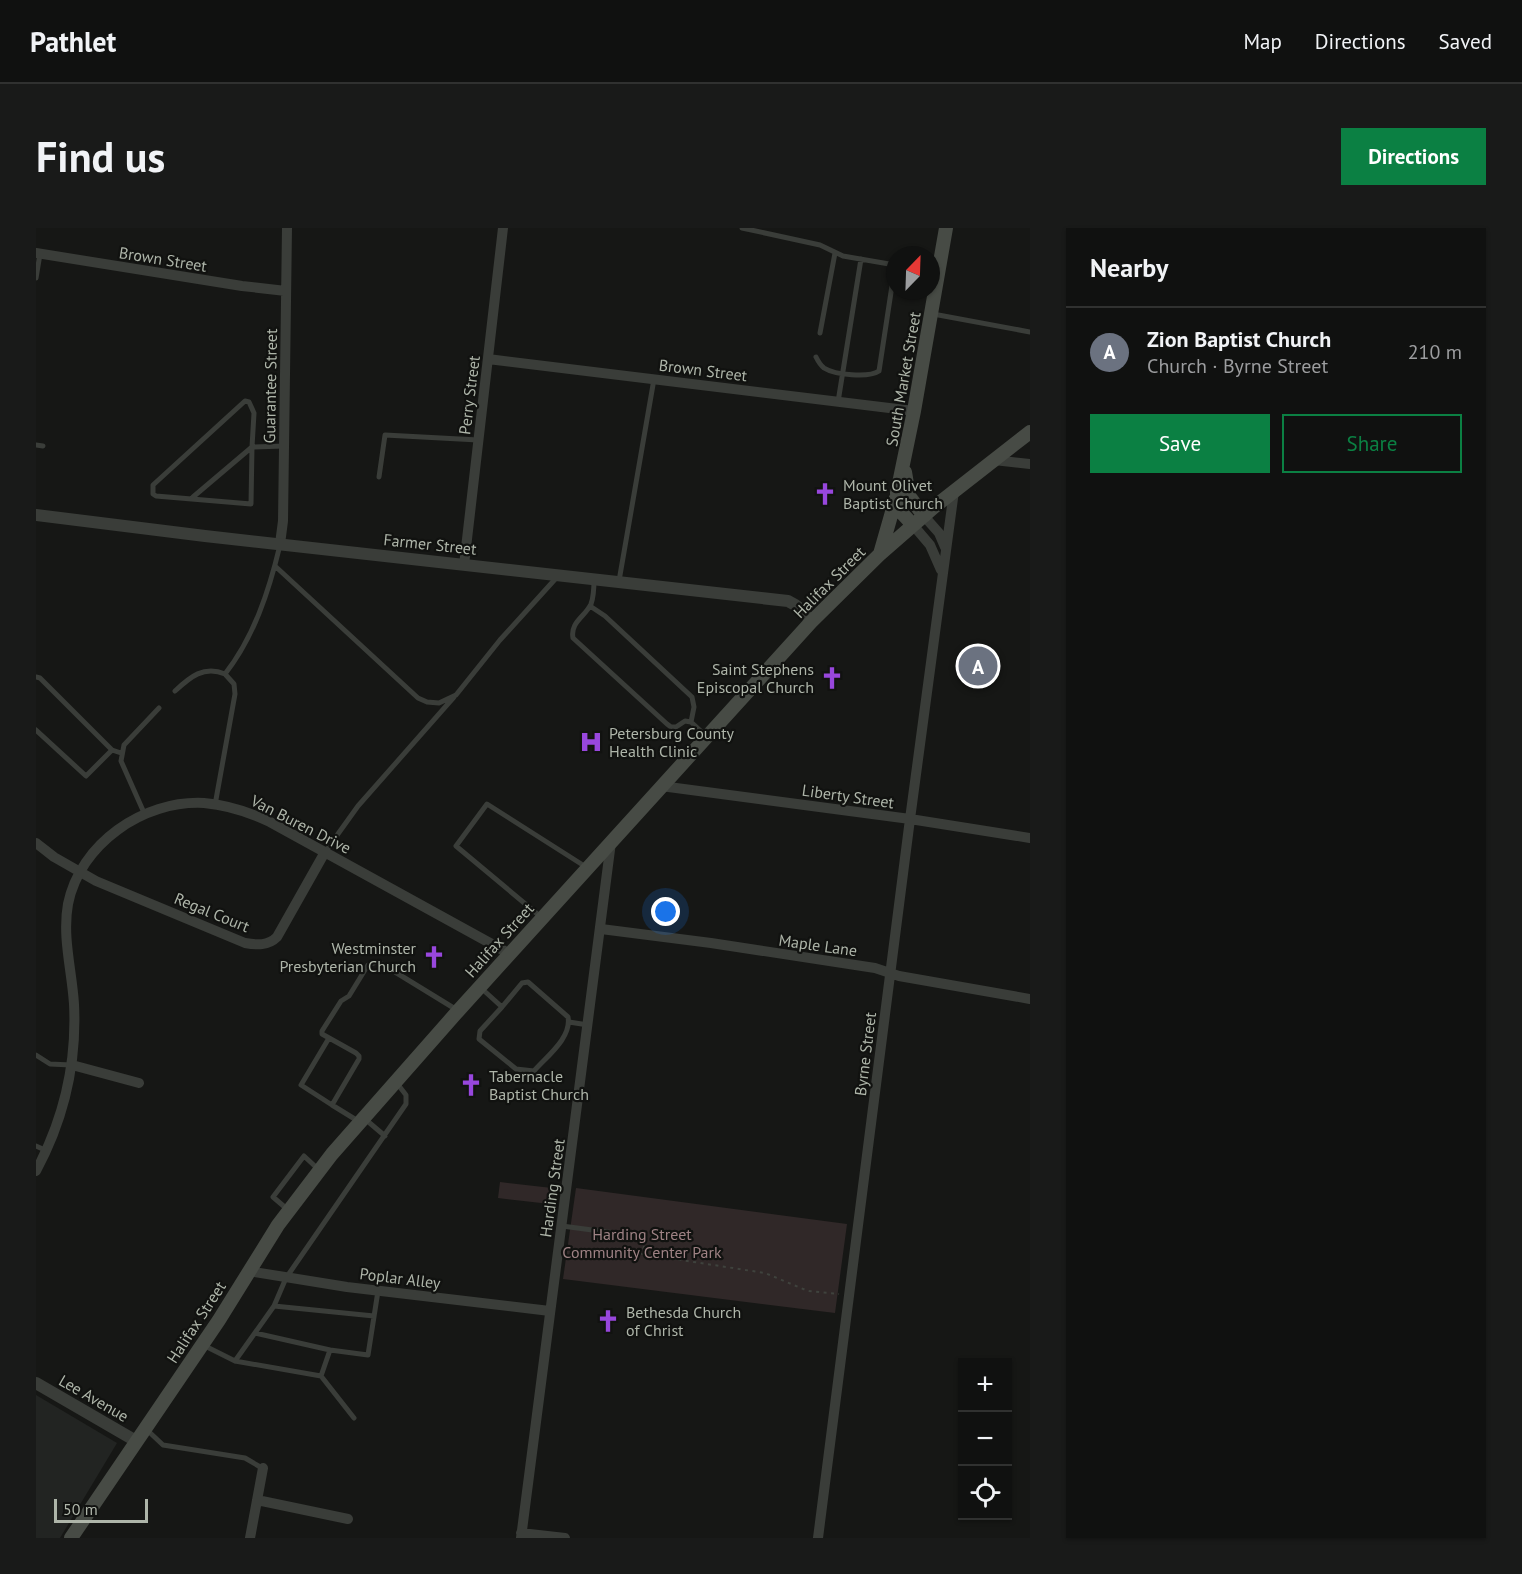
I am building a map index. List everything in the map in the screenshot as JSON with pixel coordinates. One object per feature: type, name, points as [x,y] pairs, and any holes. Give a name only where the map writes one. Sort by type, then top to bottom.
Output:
[{"type":"main road","name":"South Market Street","points":[[940,250],[946,228]]},
{"type":"main road","name":"South Market Street","points":[[879,555],[904,464],[932,300]]},
{"type":"main road","name":"Halifax Street","points":[[71,1538],[202,1344],[288,1211],[362,1120],[480,986],[811,622],[879,555],[919,520],[1030,432]]},
{"type":"main road","name":"South Market Street","points":[[904,464],[909,496],[919,520]]},
{"type":"main road","points":[[897,493],[899,510],[919,520]]},
{"type":"street","name":"Guarantee Street","points":[[280,544],[283,521],[287,228]]},
{"type":"street","name":"Perry Street","points":[[464,565],[503,228]]},
{"type":"street","name":"Brown Street","points":[[38,254],[230,285],[286,291]]},
{"type":"street","name":"Brown Street","points":[[488,358],[914,411]]},
{"type":"street","points":[[994,460],[1030,464]]},
{"type":"street","name":"Byrne Street","points":[[818,1538],[954,491]]},
{"type":"street","name":"Farmer Street","points":[[36,515],[788,601],[804,611],[811,622]]},
{"type":"street","points":[[919,520],[939,533],[945,547]]},
{"type":"street","points":[[919,520],[942,573]]},
{"type":"street","name":"Liberty Street","points":[[661,786],[910,819],[1030,838]]},
{"type":"street","name":"Van Buren Drive","points":[[36,1171],[47,1151],[64,1105],[72,1065],[74,1005],[66,924],[73,886],[80,871],[105,840],[114,832],[145,815],[191,803],[215,805],[249,813],[270,822],[510,954]]},
{"type":"street","name":"Harding Street","points":[[521,1535],[611,842]]},
{"type":"street","name":"Regal Court","points":[[36,843],[54,857],[124,893],[245,943],[257,945],[269,943],[277,937],[325,852]]},
{"type":"street","name":"Maple Lane","points":[[601,929],[875,968],[899,976],[1030,999]]},
{"type":"street","points":[[72,1065],[139,1083]]},
{"type":"street","name":"Poplar Alley","points":[[248,1271],[378,1291],[550,1311]]},
{"type":"street","name":"Lee Avenue","points":[[36,1383],[136,1441]]},
{"type":"street","points":[[250,1538],[263,1468]]},
{"type":"street","points":[[257,1500],[348,1519]]},
{"type":"street","points":[[521,1535],[565,1538]]},
{"type":"lane","points":[[742,228],[819,245],[834,253],[886,264]]},
{"type":"lane","points":[[784,237],[786,228]]},
{"type":"lane","points":[[820,333],[834,253]]},
{"type":"lane","points":[[36,278],[38,254]]},
{"type":"lane","points":[[838,402],[861,260]]},
{"type":"lane","points":[[816,357],[825,369],[843,374],[874,375],[879,371],[890,300]]},
{"type":"lane","points":[[931,313],[1030,332]]},
{"type":"lane","points":[[620,581],[654,379]]},
{"type":"lane","points":[[244,400],[249,402],[254,413],[252,447],[251,504],[193,497],[156,496],[152,490],[153,485],[244,400]]},
{"type":"lane","points":[[379,477],[385,435],[478,440]]},
{"type":"lane","points":[[36,445],[43,446]]},
{"type":"lane","points":[[193,497],[252,447],[284,446]]},
{"type":"lane","points":[[225,674],[250,633],[264,601],[280,544]]},
{"type":"lane","points":[[275,566],[418,698],[427,702],[440,703],[456,695]]},
{"type":"lane","points":[[325,852],[352,814],[456,695],[500,640],[559,575]]},
{"type":"lane","points":[[594,579],[590,606],[574,625],[573,638],[671,727],[676,727],[685,721],[691,722],[707,736]]},
{"type":"lane","points":[[590,606],[605,616],[692,697],[694,707],[691,722]]},
{"type":"lane","points":[[175,691],[187,680],[204,671],[213,670],[225,674],[234,684],[235,694],[215,805]]},
{"type":"lane","points":[[36,677],[40,678],[112,750],[122,753]]},
{"type":"lane","points":[[145,815],[121,761],[122,753],[124,745],[159,708]]},
{"type":"lane","points":[[36,730],[86,776],[112,750]]},
{"type":"lane","points":[[542,918],[456,846],[487,804],[587,868]]},
{"type":"lane","points":[[332,1105],[359,1059],[356,1053],[322,1034],[322,1031],[341,1001],[349,996],[368,965],[377,962],[458,1011]]},
{"type":"lane","points":[[528,982],[568,1017],[566,1035],[534,1071],[516,1069],[478,1036],[502,1007],[522,983],[528,982]]},
{"type":"lane","points":[[480,986],[502,1007]]},
{"type":"lane","points":[[569,1022],[588,1025]]},
{"type":"lane","points":[[329,1038],[301,1085],[385,1136]]},
{"type":"lane","points":[[36,1055],[50,1064],[72,1065]]},
{"type":"lane","points":[[235,1360],[274,1306],[286,1278],[385,1136],[407,1099],[396,1082]]},
{"type":"lane","points":[[36,1146],[47,1151]]},
{"type":"lane","points":[[288,1211],[273,1197],[304,1156],[320,1170]]},
{"type":"lane","points":[[562,1226],[645,1237]]},
{"type":"lane","points":[[255,1333],[330,1350],[368,1355],[378,1291]]},
{"type":"lane","points":[[274,1306],[374,1316]]},
{"type":"lane","points":[[202,1344],[235,1360],[321,1376],[354,1418]]},
{"type":"lane","points":[[321,1376],[330,1350]]},
{"type":"lane","points":[[145,1428],[163,1445],[245,1458],[263,1468]]},
{"type":"path","points":[[645,1237],[642,1254],[765,1272],[808,1291],[849,1296]]},
{"type":"shaded area","points":[[36,1395],[117,1443],[60,1538],[36,1538]]},
{"type":"green space","points":[[500,1182],[552,1188],[550,1204],[498,1198]]},
{"type":"green space","name":"Harding Street Community Center Park","points":[[576,1188],[847,1224],[835,1313],[563,1279]]},
{"type":"place","name":"Mount Olivet Baptist Church","points":[[825,494]]},
{"type":"place","name":"Zion Baptist Church","points":[[978,666]]},
{"type":"place","name":"Saint Stephens Episcopal Church","points":[[832,678]]},
{"type":"place","name":"Petersburg County Health Clinic","points":[[591,742]]},
{"type":"place","name":"Westminster Presbyterian Church","points":[[434,957]]},
{"type":"place","name":"Tabernacle Baptist Church","points":[[471,1085]]},
{"type":"place","name":"Bethesda Church of Christ","points":[[608,1321]]}]
